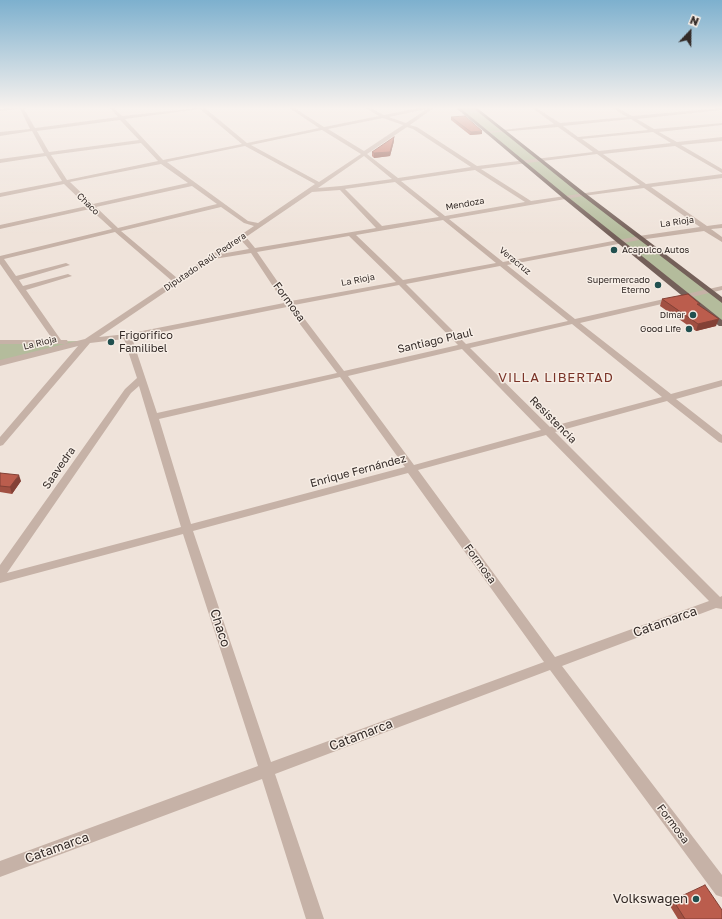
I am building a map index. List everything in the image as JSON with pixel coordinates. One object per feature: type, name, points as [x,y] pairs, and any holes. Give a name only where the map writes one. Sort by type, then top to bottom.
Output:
[{"type":"main road","points":[[508,150],[722,324]]},
{"type":"main road","points":[[528,150],[639,238],[722,301]]},
{"type":"street","name":"Chaco","points":[[45,150],[65,181],[90,207],[169,276],[177,281]]},
{"type":"street","points":[[0,161],[77,150]]},
{"type":"street","points":[[150,150],[161,161],[246,222],[258,225]]},
{"type":"street","points":[[0,195],[216,150]]},
{"type":"street","points":[[255,150],[309,180],[319,184]]},
{"type":"street","name":"Veracruz","points":[[359,150],[722,440]]},
{"type":"street","name":"Diputado Raúl Pedrera","points":[[0,443],[78,351],[88,342],[369,150]]},
{"type":"street","points":[[449,150],[530,203]]},
{"type":"street","points":[[595,150],[722,240]]},
{"type":"street","points":[[311,190],[341,188],[521,161],[626,150]]},
{"type":"street","points":[[687,150],[722,171]]},
{"type":"street","name":"Mendoza","points":[[213,257],[583,194],[722,176]]},
{"type":"street","points":[[0,227],[193,184]]},
{"type":"street","points":[[341,188],[380,228]]},
{"type":"street","points":[[59,342],[0,258],[222,204]]},
{"type":"street","name":"La Rioja","points":[[0,363],[88,342],[128,336],[401,282],[639,238],[722,226]]},
{"type":"street","name":"Resistencia","points":[[350,233],[401,282],[547,431],[720,603]]},
{"type":"street","name":"Formosa","points":[[241,237],[246,240],[289,304],[342,374],[552,663],[722,889]]},
{"type":"street","points":[[15,279],[66,265]]},
{"type":"street","points":[[21,289],[68,276]]},
{"type":"street","name":"Santiago Plaul","points":[[154,417],[722,288]]},
{"type":"street","name":"Chaco","points":[[128,336],[187,529],[315,919]]},
{"type":"street","points":[[0,342],[88,342]]},
{"type":"street","name":"Saavedra","points":[[0,574],[128,391],[141,379]]},
{"type":"street","name":"Enrique Fernández","points":[[0,579],[411,469],[722,383]]},
{"type":"street","name":"Catamarca","points":[[0,869],[552,663],[720,603]]},
{"type":"green space","points":[[508,150],[529,150],[722,301],[722,324]]},
{"type":"green space","points":[[88,341],[0,363],[0,342]]},
{"type":"building","points":[[375,150],[391,150],[390,152],[372,152]]},
{"type":"building","points":[[688,294],[700,304],[697,304],[719,319],[698,324],[662,299]]},
{"type":"building","points":[[0,473],[19,475],[10,487],[0,486]]},
{"type":"building","name":"Volkswagen","points":[[705,885],[722,910],[722,919],[685,919],[673,900]]},
{"type":"place","name":"Acapulco Autos","points":[[614,250]]},
{"type":"place","name":"Supermercado Eterno","points":[[658,285]]},
{"type":"place","name":"Dimar","points":[[693,315]]},
{"type":"place","name":"Good Life","points":[[689,329]]},
{"type":"place","name":"Frigorifico Familibel","points":[[111,342]]},
{"type":"place","name":"Volkswagen","points":[[696,899]]},
{"type":"district","name":"VILLA LIBERTAD","points":[[556,378]]}]
